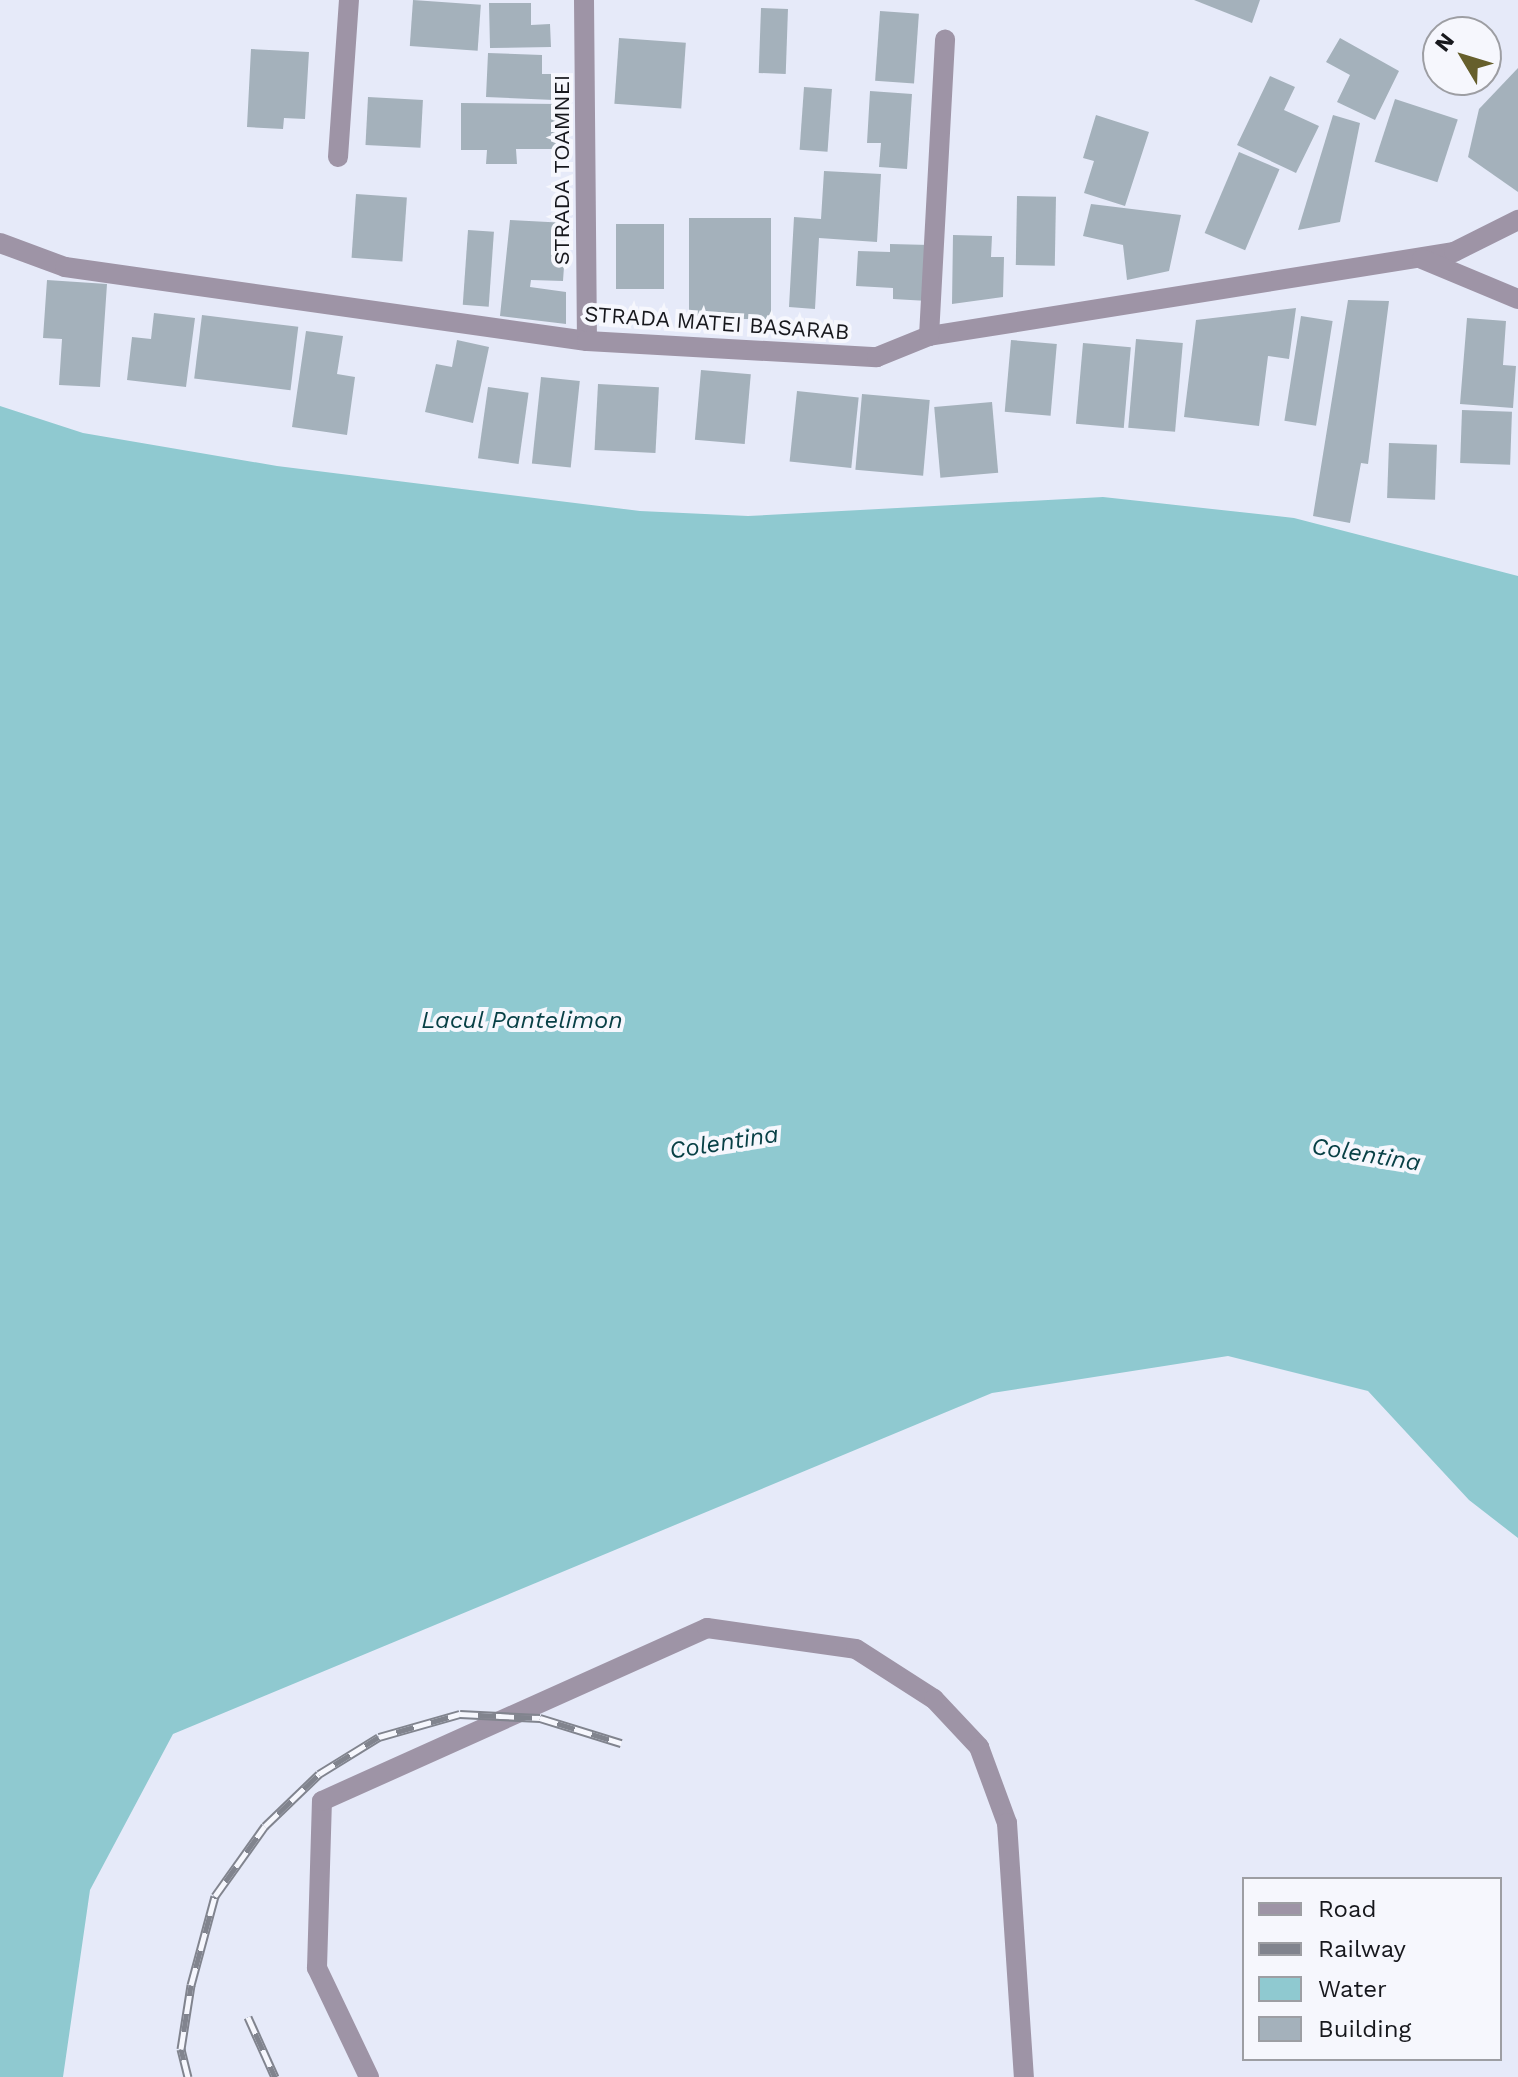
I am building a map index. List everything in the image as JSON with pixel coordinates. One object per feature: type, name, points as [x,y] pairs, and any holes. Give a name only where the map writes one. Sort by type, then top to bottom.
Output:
[{"type":"street","points":[[338,157],[349,0]]},
{"type":"street","name":"STRADA TOAMNEI","points":[[584,0],[587,341]]},
{"type":"street","points":[[929,336],[945,39]]},
{"type":"street","name":"STRADA MATEI BASARAB","points":[[0,243],[65,267],[587,341],[877,357],[929,336],[1422,259],[1484,242],[1518,220]]},
{"type":"street","points":[[1422,259],[1518,299]]},
{"type":"street","points":[[369,2077],[317,1968],[322,1801],[707,1628],[856,1649],[934,1699],[979,1747],[1007,1823],[1024,2077]]},
{"type":"water","name":"Lacul Pantelimon","points":[[0,406],[83,433],[277,466],[640,511],[748,516],[1103,497],[1294,518],[1518,576],[1518,1538],[1469,1500],[1368,1391],[1228,1356],[992,1393],[173,1734],[90,1890],[63,2077],[0,2077]]},
{"type":"building","points":[[413,0],[481,5],[478,51],[410,46]]},
{"type":"building","points":[[1194,0],[1260,0],[1252,23]]},
{"type":"building","points":[[489,3],[531,3],[531,25],[550,24],[551,47],[490,48]]},
{"type":"building","points":[[761,8],[788,9],[786,74],[759,73]]},
{"type":"building","points":[[880,11],[919,14],[914,84],[875,81]]},
{"type":"building","points":[[619,38],[686,43],[681,109],[614,104]]},
{"type":"building","points":[[1340,38],[1399,71],[1375,120],[1337,102],[1350,75],[1326,62]]},
{"type":"building","points":[[251,49],[309,52],[305,119],[284,118],[283,129],[247,127]]},
{"type":"building","points":[[488,53],[542,55],[542,74],[556,74],[554,100],[486,97]]},
{"type":"building","points":[[1518,68],[1518,192],[1468,157],[1479,109],[1491,96],[1502,96],[1502,85]]},
{"type":"building","points":[[1270,76],[1295,87],[1284,110],[1319,126],[1296,173],[1237,145]]},
{"type":"building","points":[[804,87],[832,89],[828,152],[800,150]]},
{"type":"building","points":[[870,91],[912,94],[907,169],[879,167],[881,143],[867,143]]},
{"type":"building","points":[[368,97],[423,100],[420,148],[365,145]]},
{"type":"building","points":[[1395,99],[1458,119],[1437,182],[1375,162]]},
{"type":"building","points":[[461,103],[557,104],[556,149],[516,149],[517,164],[486,164],[487,150],[461,150]]},
{"type":"building","points":[[1096,115],[1149,132],[1125,206],[1084,193],[1094,161],[1083,158]]},
{"type":"building","points":[[1333,115],[1360,123],[1340,222],[1298,230]]},
{"type":"building","points":[[1239,152],[1280,169],[1245,250],[1205,233]]},
{"type":"building","points":[[824,171],[881,174],[877,242],[819,238],[815,309],[789,307],[794,217],[821,219]]},
{"type":"building","points":[[356,194],[407,198],[402,261],[352,258]]},
{"type":"building","points":[[1017,196],[1056,197],[1055,266],[1016,265]]},
{"type":"building","points":[[1091,204],[1181,215],[1169,271],[1127,280],[1123,245],[1083,236]]},
{"type":"building","points":[[689,218],[771,218],[771,319],[689,319]]},
{"type":"building","points":[[510,220],[567,223],[563,281],[531,280],[530,287],[566,292],[566,324],[500,316]]},
{"type":"building","points":[[616,224],[664,224],[664,289],[616,289]]},
{"type":"building","points":[[468,230],[494,232],[489,307],[463,305]]},
{"type":"building","points":[[953,235],[992,236],[991,257],[1004,257],[1003,297],[952,304]]},
{"type":"building","points":[[890,244],[930,245],[928,301],[893,299],[893,288],[856,286],[858,251],[890,252]]},
{"type":"building","points":[[47,280],[107,284],[100,387],[59,385],[62,339],[43,338]]},
{"type":"building","points":[[1348,300],[1389,301],[1368,464],[1361,463],[1350,523],[1313,516]]},
{"type":"building","points":[[1296,308],[1289,359],[1268,356],[1259,426],[1184,417],[1196,320]]},
{"type":"building","points":[[154,313],[195,318],[186,387],[127,380],[132,337],[151,339]]},
{"type":"building","points":[[202,315],[298,327],[290,390],[194,379]]},
{"type":"building","points":[[1301,316],[1333,321],[1316,426],[1284,421]]},
{"type":"building","points":[[1467,318],[1506,321],[1503,365],[1516,366],[1513,408],[1460,404]]},
{"type":"building","points":[[306,331],[343,336],[337,374],[355,377],[347,435],[292,427]]},
{"type":"building","points":[[1136,339],[1183,343],[1175,432],[1128,428]]},
{"type":"building","points":[[457,340],[489,347],[473,423],[425,412],[436,364],[452,367]]},
{"type":"building","points":[[1011,340],[1057,344],[1051,416],[1005,412]]},
{"type":"building","points":[[1083,343],[1131,347],[1124,428],[1076,424]]},
{"type":"building","points":[[701,370],[751,374],[745,444],[695,440]]},
{"type":"building","points":[[541,377],[580,381],[571,468],[532,464]]},
{"type":"building","points":[[598,384],[659,387],[655,453],[595,450]]},
{"type":"building","points":[[488,387],[529,393],[519,464],[478,458]]},
{"type":"building","points":[[797,391],[859,397],[851,468],[790,462]]},
{"type":"building","points":[[862,394],[930,400],[923,476],[855,470]]},
{"type":"building","points":[[992,402],[998,473],[940,478],[934,407]]},
{"type":"building","points":[[1462,410],[1512,412],[1510,465],[1460,463]]},
{"type":"building","points":[[1389,443],[1437,445],[1435,500],[1387,498]]},
{"type":"railway","points":[[188,2077],[181,2049],[191,1985],[215,1896],[265,1826],[319,1774],[379,1737],[460,1714],[540,1718],[621,1743]]},
{"type":"railway","points":[[248,2017],[275,2077]]},
{"type":"water label","name":"Colentina","points":[[724,1143]]},
{"type":"water label","name":"Colentina","points":[[1366,1155]]}]
